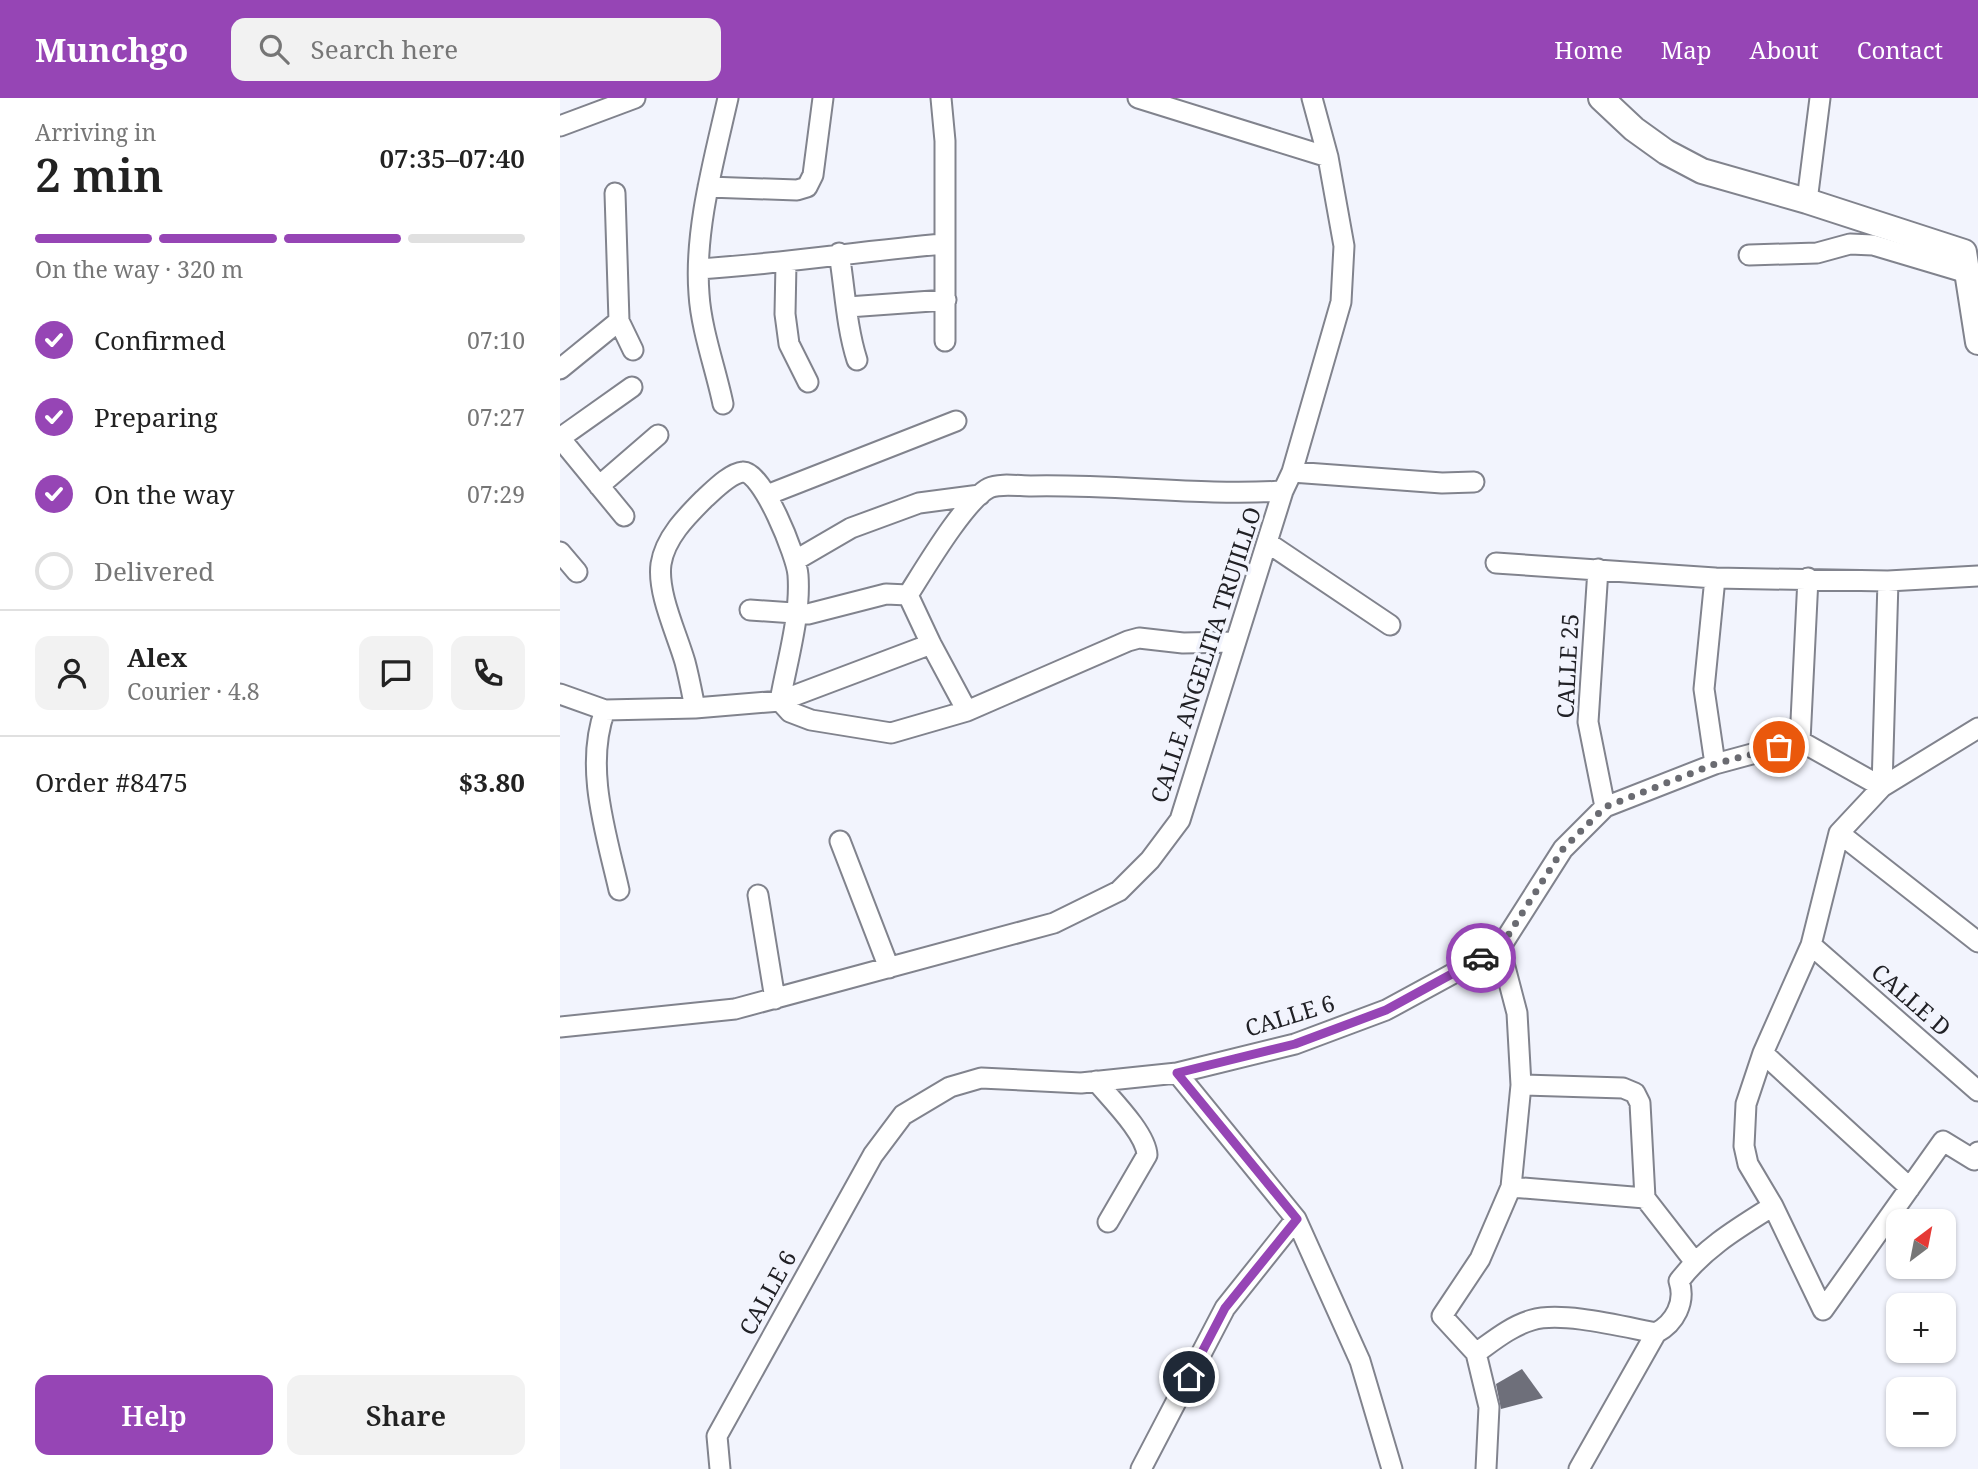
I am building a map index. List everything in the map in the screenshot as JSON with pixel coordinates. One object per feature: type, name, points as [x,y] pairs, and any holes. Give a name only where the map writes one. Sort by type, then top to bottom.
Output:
[{"type":"main road","points":[[1601,98],[1634,129],[1666,152],[1702,171],[1807,201],[1970,257],[1978,342]]},
{"type":"street","points":[[560,126],[635,98]]},
{"type":"street","points":[[723,404],[699,296],[699,270],[708,187],[727,98]]},
{"type":"street","points":[[708,187],[797,190],[807,187],[813,175],[823,98]]},
{"type":"street","points":[[941,98],[946,141],[945,341]]},
{"type":"street","points":[[1138,98],[1328,157]]},
{"type":"street","name":"CALLE ANGELITA TRUJILLO","points":[[560,1027],[735,1010],[1054,923],[1119,891],[1150,860],[1180,820],[1283,491],[1292,472],[1340,302],[1344,246],[1328,157],[1312,98]]},
{"type":"street","points":[[1807,201],[1820,98]]},
{"type":"street","points":[[615,193],[619,321],[633,350]]},
{"type":"street","points":[[699,270],[786,263],[839,253],[944,244]]},
{"type":"street","points":[[1749,255],[1817,253],[1861,244],[1970,257]]},
{"type":"street","points":[[839,253],[848,307],[848,331],[857,359]]},
{"type":"street","points":[[786,263],[785,314],[789,344],[808,382]]},
{"type":"street","points":[[848,307],[946,300]]},
{"type":"street","points":[[560,369],[619,321]]},
{"type":"street","points":[[624,516],[560,438],[632,387]]},
{"type":"street","points":[[767,495],[956,421]]},
{"type":"street","points":[[599,485],[658,435]]},
{"type":"street","points":[[695,708],[662,585],[661,564],[671,537],[687,516],[716,488],[740,472],[753,475],[767,495],[796,560],[796,613],[780,701]]},
{"type":"street","points":[[1292,472],[1442,483],[1474,482]]},
{"type":"street","points":[[908,595],[938,547],[980,495],[991,487],[1052,485],[1241,494],[1283,491]]},
{"type":"street","points":[[796,560],[851,528],[919,503],[980,495]]},
{"type":"street","points":[[1268,543],[1390,625]]},
{"type":"street","points":[[560,551],[577,572]]},
{"type":"street","points":[[1496,563],[1715,578],[1808,578],[1888,582],[1978,576]]},
{"type":"street","name":"CALLE 25","points":[[1598,569],[1588,722],[1605,807]]},
{"type":"street","points":[[1715,578],[1704,688],[1715,764]]},
{"type":"street","points":[[1808,578],[1800,741],[1882,787]]},
{"type":"street","points":[[1882,787],[1888,582]]},
{"type":"street","points":[[750,610],[808,614],[886,594],[908,595]]},
{"type":"street","points":[[908,595],[967,711]]},
{"type":"street","points":[[780,701],[790,712],[811,720],[891,733],[967,711],[1139,638],[1184,643],[1235,642]]},
{"type":"street","points":[[560,694],[605,710],[695,708],[780,701],[931,644]]},
{"type":"street","points":[[605,710],[598,741],[598,795],[619,890]]},
{"type":"street","points":[[1978,728],[1882,787],[1839,833],[1811,945],[1763,1053],[1746,1104],[1744,1146],[1755,1180],[1773,1206],[1823,1310],[1943,1141],[1974,1160],[1978,1152]]},
{"type":"street","name":"CALLE 6","points":[[720,1469],[717,1436],[873,1155],[903,1115],[950,1087],[981,1078],[1096,1081],[1177,1073],[1295,1044],[1386,1010],[1500,948],[1563,849],[1605,807],[1715,764],[1800,741]]},
{"type":"street","points":[[1839,833],[1978,942]]},
{"type":"street","points":[[840,841],[889,968]]},
{"type":"street","points":[[758,895],[775,999]]},
{"type":"street","name":"CALLE D","points":[[1811,945],[1978,1091]]},
{"type":"street","points":[[1486,1469],[1489,1407],[1476,1353],[1442,1316],[1480,1259],[1511,1187],[1521,1085],[1517,1013],[1500,948]]},
{"type":"street","points":[[1763,1053],[1910,1188]]},
{"type":"street","points":[[1177,1073],[1297,1219],[1360,1361],[1392,1469]]},
{"type":"street","points":[[1096,1081],[1147,1147],[1143,1164],[1108,1222]]},
{"type":"street","points":[[1521,1085],[1623,1088],[1635,1093],[1640,1103],[1645,1198],[1694,1261]]},
{"type":"street","points":[[1511,1187],[1645,1198]]},
{"type":"street","points":[[1579,1469],[1656,1333],[1668,1326],[1679,1307],[1683,1292],[1679,1281],[1694,1261],[1726,1236],[1773,1206]]},
{"type":"street","points":[[1141,1469],[1225,1308],[1297,1219]]},
{"type":"street","points":[[1476,1353],[1513,1327],[1533,1319],[1555,1317],[1656,1333]]},
{"type":"building","points":[[1522,1369],[1543,1398],[1501,1409],[1496,1384]]},
{"type":"way so far","points":[[1481,958],[1500,948],[1563,849],[1605,807],[1715,764],[1779,747]]},
{"type":"route","points":[[1189,1377],[1225,1308],[1297,1219],[1177,1073],[1295,1044],[1386,1010],[1481,958]]}]
